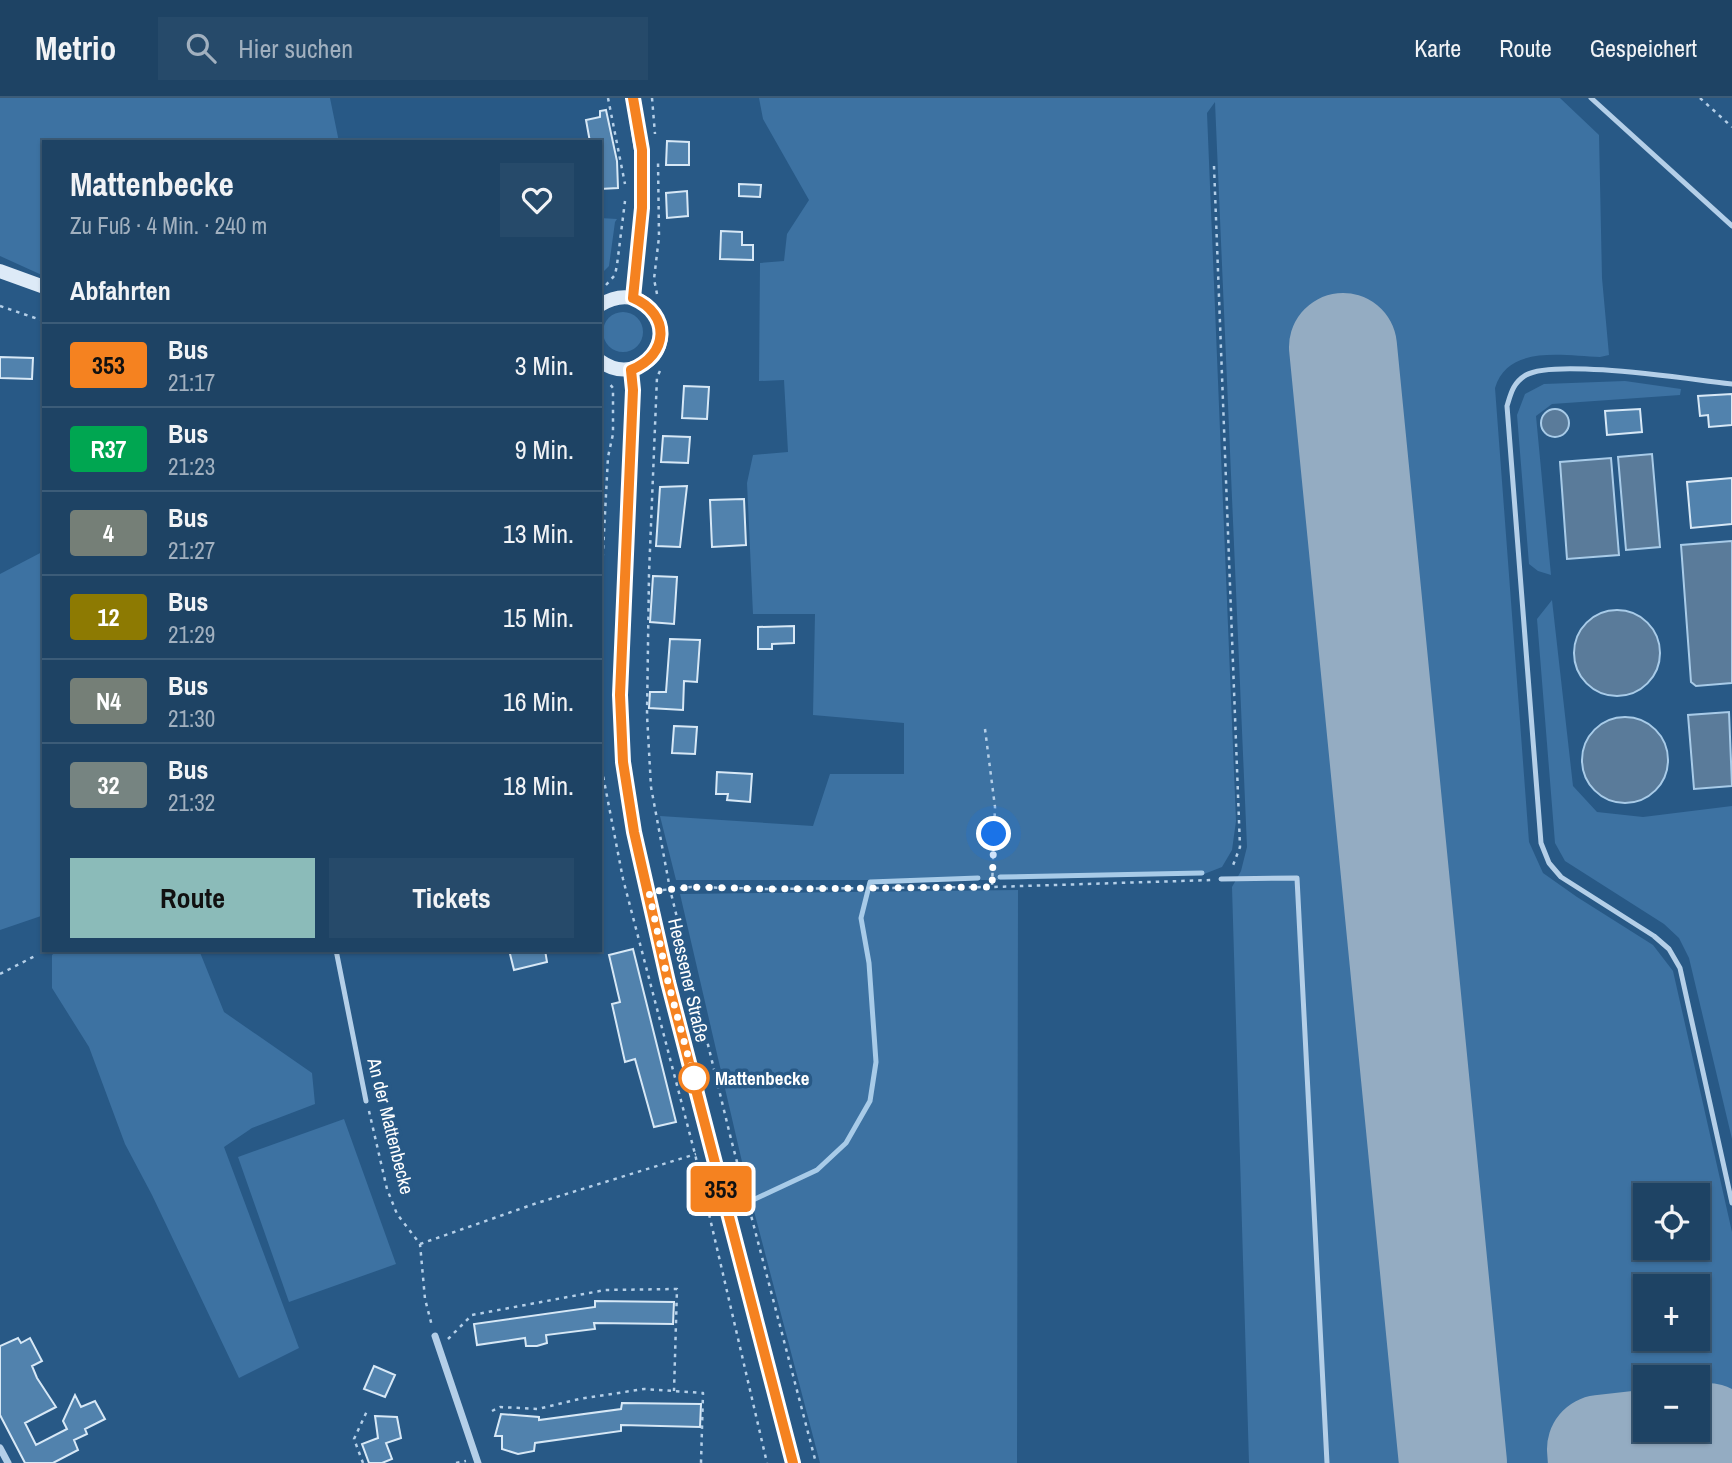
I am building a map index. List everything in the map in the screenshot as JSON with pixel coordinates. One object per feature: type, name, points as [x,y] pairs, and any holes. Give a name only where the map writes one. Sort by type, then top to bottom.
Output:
[{"type":"main road","points":[[633,98],[642,150],[642,208],[633,298]]},
{"type":"main road","points":[[0,271],[42,286]]},
{"type":"main road","points":[[602,304],[610,299],[633,298],[644,302],[659,322],[661,334],[652,357],[642,365],[631,370],[618,370],[602,362]]},
{"type":"main road","name":"Heessener Straße","points":[[631,370],[633,390],[620,695],[623,762],[630,809],[668,982],[793,1463]]},
{"type":"street","points":[[435,1336],[478,1463]]},
{"type":"street","points":[[0,1448],[8,1463]]},
{"type":"lane","points":[[1591,98],[1732,226]]},
{"type":"lane","points":[[1732,384],[1628,371],[1547,370],[1529,374],[1514,385],[1507,406],[1541,843],[1549,863],[1561,877],[1654,936],[1669,949],[1680,968],[1732,1203]]},
{"type":"lane","points":[[1221,879],[1297,878],[1327,1463]]},
{"type":"lane","name":"An der Mattenbecke","points":[[336,952],[366,1101]]},
{"type":"path","points":[[602,287],[615,275],[626,190],[608,98]]},
{"type":"path","points":[[652,98],[656,136]]},
{"type":"path","points":[[1700,98],[1732,127]]},
{"type":"path","points":[[658,161],[659,237],[654,279],[658,300]]},
{"type":"path","points":[[649,892],[691,887],[992,887],[1221,879],[1234,867],[1240,846],[1214,166]]},
{"type":"path","points":[[0,306],[42,320]]},
{"type":"path","points":[[661,369],[656,377],[649,574],[647,715],[651,787],[670,889],[734,1151],[816,1463]]},
{"type":"path","points":[[602,570],[608,457],[613,435],[613,388]]},
{"type":"path","points":[[985,729],[995,807],[992,887]]},
{"type":"path","points":[[602,770],[623,879],[695,1154],[767,1463]]},
{"type":"path","points":[[0,974],[35,956]]},
{"type":"path","name":"An der Mattenbecke","points":[[366,1101],[387,1189],[397,1214],[419,1244]]},
{"type":"path","points":[[435,1336],[425,1299],[419,1244],[537,1203],[712,1149]]},
{"type":"path","points":[[439,1349],[472,1315],[606,1290],[677,1290],[674,1391]]},
{"type":"path","points":[[492,1411],[500,1407],[538,1409],[579,1399],[644,1389],[704,1393],[701,1463]]},
{"type":"path","points":[[363,1463],[354,1439],[367,1411]]},
{"type":"shaded area","points":[[0,98],[330,98],[339,140],[42,140],[42,275],[0,256]]},
{"type":"shaded area","points":[[759,98],[1560,98],[1599,135],[1602,278],[1609,355],[1554,355],[1524,359],[1512,364],[1502,374],[1495,388],[1529,842],[1543,873],[1653,945],[1673,971],[1732,1232],[1732,1463],[1249,1463],[1232,887],[1241,871],[1247,847],[1215,102],[1207,113],[1236,821],[1232,850],[1222,867],[1204,874],[1004,880],[676,880],[660,816],[813,826],[830,774],[904,774],[904,723],[813,715],[815,614],[753,614],[747,483],[753,455],[788,452],[784,380],[759,381],[760,263],[784,261],[787,234],[809,200],[763,119]]},
{"type":"shaded area","points":[[602,218],[617,219],[609,266],[602,273]]},
{"type":"shaded area","points":[[623,312],[631,313],[637,318],[642,324],[642,340],[637,346],[631,351],[623,352],[615,351],[609,346],[604,340],[603,332],[604,324],[609,318],[615,313]]},
{"type":"shaded area","points":[[1625,381],[1681,389],[1680,395],[1552,404],[1536,416],[1551,575],[1538,571],[1529,564],[1517,415],[1525,394],[1544,384]]},
{"type":"shaded area","points":[[1555,409],[1565,413],[1569,423],[1565,433],[1555,437],[1545,433],[1541,423],[1545,413]]},
{"type":"shaded area","points":[[1652,454],[1660,547],[1626,550],[1618,457]]},
{"type":"shaded area","points":[[1611,458],[1619,555],[1567,559],[1560,462]]},
{"type":"shaded area","points":[[1732,541],[1732,683],[1696,686],[1691,682],[1681,545]]},
{"type":"shaded area","points":[[42,552],[42,916],[0,930],[0,574]]},
{"type":"shaded area","points":[[1552,600],[1573,786],[1597,812],[1643,817],[1732,806],[1732,1139],[1689,958],[1679,938],[1664,924],[1565,861],[1555,843],[1537,619]]},
{"type":"shaded area","points":[[1617,610],[1641,617],[1653,629],[1660,653],[1653,677],[1641,689],[1617,696],[1593,689],[1581,677],[1574,653],[1581,629],[1593,617]]},
{"type":"shaded area","points":[[1729,712],[1732,786],[1694,789],[1688,715]]},
{"type":"shaded area","points":[[1617,717],[1633,717],[1656,729],[1665,743],[1668,760],[1665,777],[1656,791],[1633,803],[1617,803],[1601,796],[1589,784],[1582,768],[1582,752],[1589,736],[1601,724]]},
{"type":"shaded area","points":[[1018,890],[1017,1463],[820,1463],[749,1192],[680,894]]},
{"type":"shaded area","points":[[56,952],[200,952],[224,1012],[312,1073],[315,1104],[252,1128],[224,1147],[299,1348],[239,1378],[125,1144],[89,1047],[52,988],[52,955]]},
{"type":"shaded area","points":[[344,1119],[396,1264],[289,1302],[238,1157]]},
{"type":"building","points":[[606,110],[617,161],[618,188],[602,189],[602,140],[590,140],[586,120],[600,117],[600,111]]},
{"type":"building","points":[[667,141],[689,142],[689,165],[666,165]]},
{"type":"building","points":[[739,184],[761,185],[760,197],[739,196]]},
{"type":"building","points":[[687,191],[688,216],[667,218],[666,193]]},
{"type":"building","points":[[721,231],[742,232],[742,245],[753,245],[753,260],[720,259]]},
{"type":"building","points":[[0,357],[33,358],[32,379],[0,378]]},
{"type":"building","points":[[684,386],[709,387],[707,419],[682,418]]},
{"type":"building","points":[[1732,394],[1732,425],[1709,427],[1708,415],[1700,416],[1698,396]]},
{"type":"building","points":[[1640,409],[1642,432],[1607,435],[1605,411]]},
{"type":"building","points":[[663,436],[690,437],[688,463],[661,462]]},
{"type":"building","points":[[1732,478],[1732,524],[1691,528],[1687,482]]},
{"type":"building","points":[[687,486],[680,547],[656,546],[660,487]]},
{"type":"building","points":[[744,499],[746,545],[712,547],[710,500]]},
{"type":"building","points":[[653,576],[677,577],[674,624],[650,622]]},
{"type":"building","points":[[794,626],[794,643],[772,644],[772,649],[758,649],[758,627]]},
{"type":"building","points":[[670,639],[700,640],[697,682],[684,681],[683,710],[649,708],[650,692],[666,692]]},
{"type":"building","points":[[674,726],[697,727],[695,754],[672,753]]},
{"type":"building","points":[[717,772],[752,774],[750,802],[727,800],[728,794],[716,794]]},
{"type":"building","points":[[633,949],[676,1122],[654,1127],[635,1059],[625,1062],[612,1004],[620,1002],[609,955]]},
{"type":"building","points":[[510,952],[545,952],[547,962],[514,970]]},
{"type":"building","points":[[595,1301],[674,1302],[673,1324],[594,1323],[595,1329],[546,1335],[547,1343],[537,1346],[526,1346],[525,1338],[477,1345],[474,1324],[595,1307]]},
{"type":"building","points":[[18,1338],[21,1343],[30,1338],[42,1361],[32,1366],[56,1407],[25,1423],[36,1445],[67,1429],[63,1421],[75,1395],[81,1407],[95,1401],[105,1419],[85,1429],[87,1434],[74,1440],[78,1450],[53,1463],[25,1463],[0,1415],[0,1346]]},
{"type":"building","points":[[374,1366],[395,1375],[385,1397],[364,1389]]},
{"type":"building","points":[[622,1403],[701,1404],[700,1427],[621,1425],[621,1431],[535,1443],[534,1451],[518,1454],[502,1449],[502,1436],[495,1436],[501,1414],[539,1417],[539,1420],[621,1409]]},
{"type":"building","points":[[375,1416],[397,1417],[401,1438],[386,1443],[392,1459],[382,1463],[369,1463],[362,1444],[378,1438]]},
{"type":"waterway","name":"Mattenbecke","points":[[1000,877],[1202,873]]},
{"type":"waterway","name":"Mattenbecke","points":[[755,1199],[817,1170],[846,1143],[870,1101],[876,1062],[869,963],[861,918],[870,882],[978,878]]},
{"type":"runway","points":[[1343,347],[1453,1463]]},
{"type":"runway","points":[[1602,1463],[1601,1449],[1707,1437],[1709,1463]]},
{"type":"bus line","name":"353","points":[[633,98],[642,150],[642,208],[633,298],[644,302],[653,311],[661,334],[652,357],[631,370],[633,390],[620,695],[623,762],[634,832],[668,982],[793,1463]]},
{"type":"place","name":"Mattenbecke","points":[[694,1078]]},
{"type":"route","points":[[694,1078],[668,982],[649,892],[691,887],[992,887],[994,834]]}]
